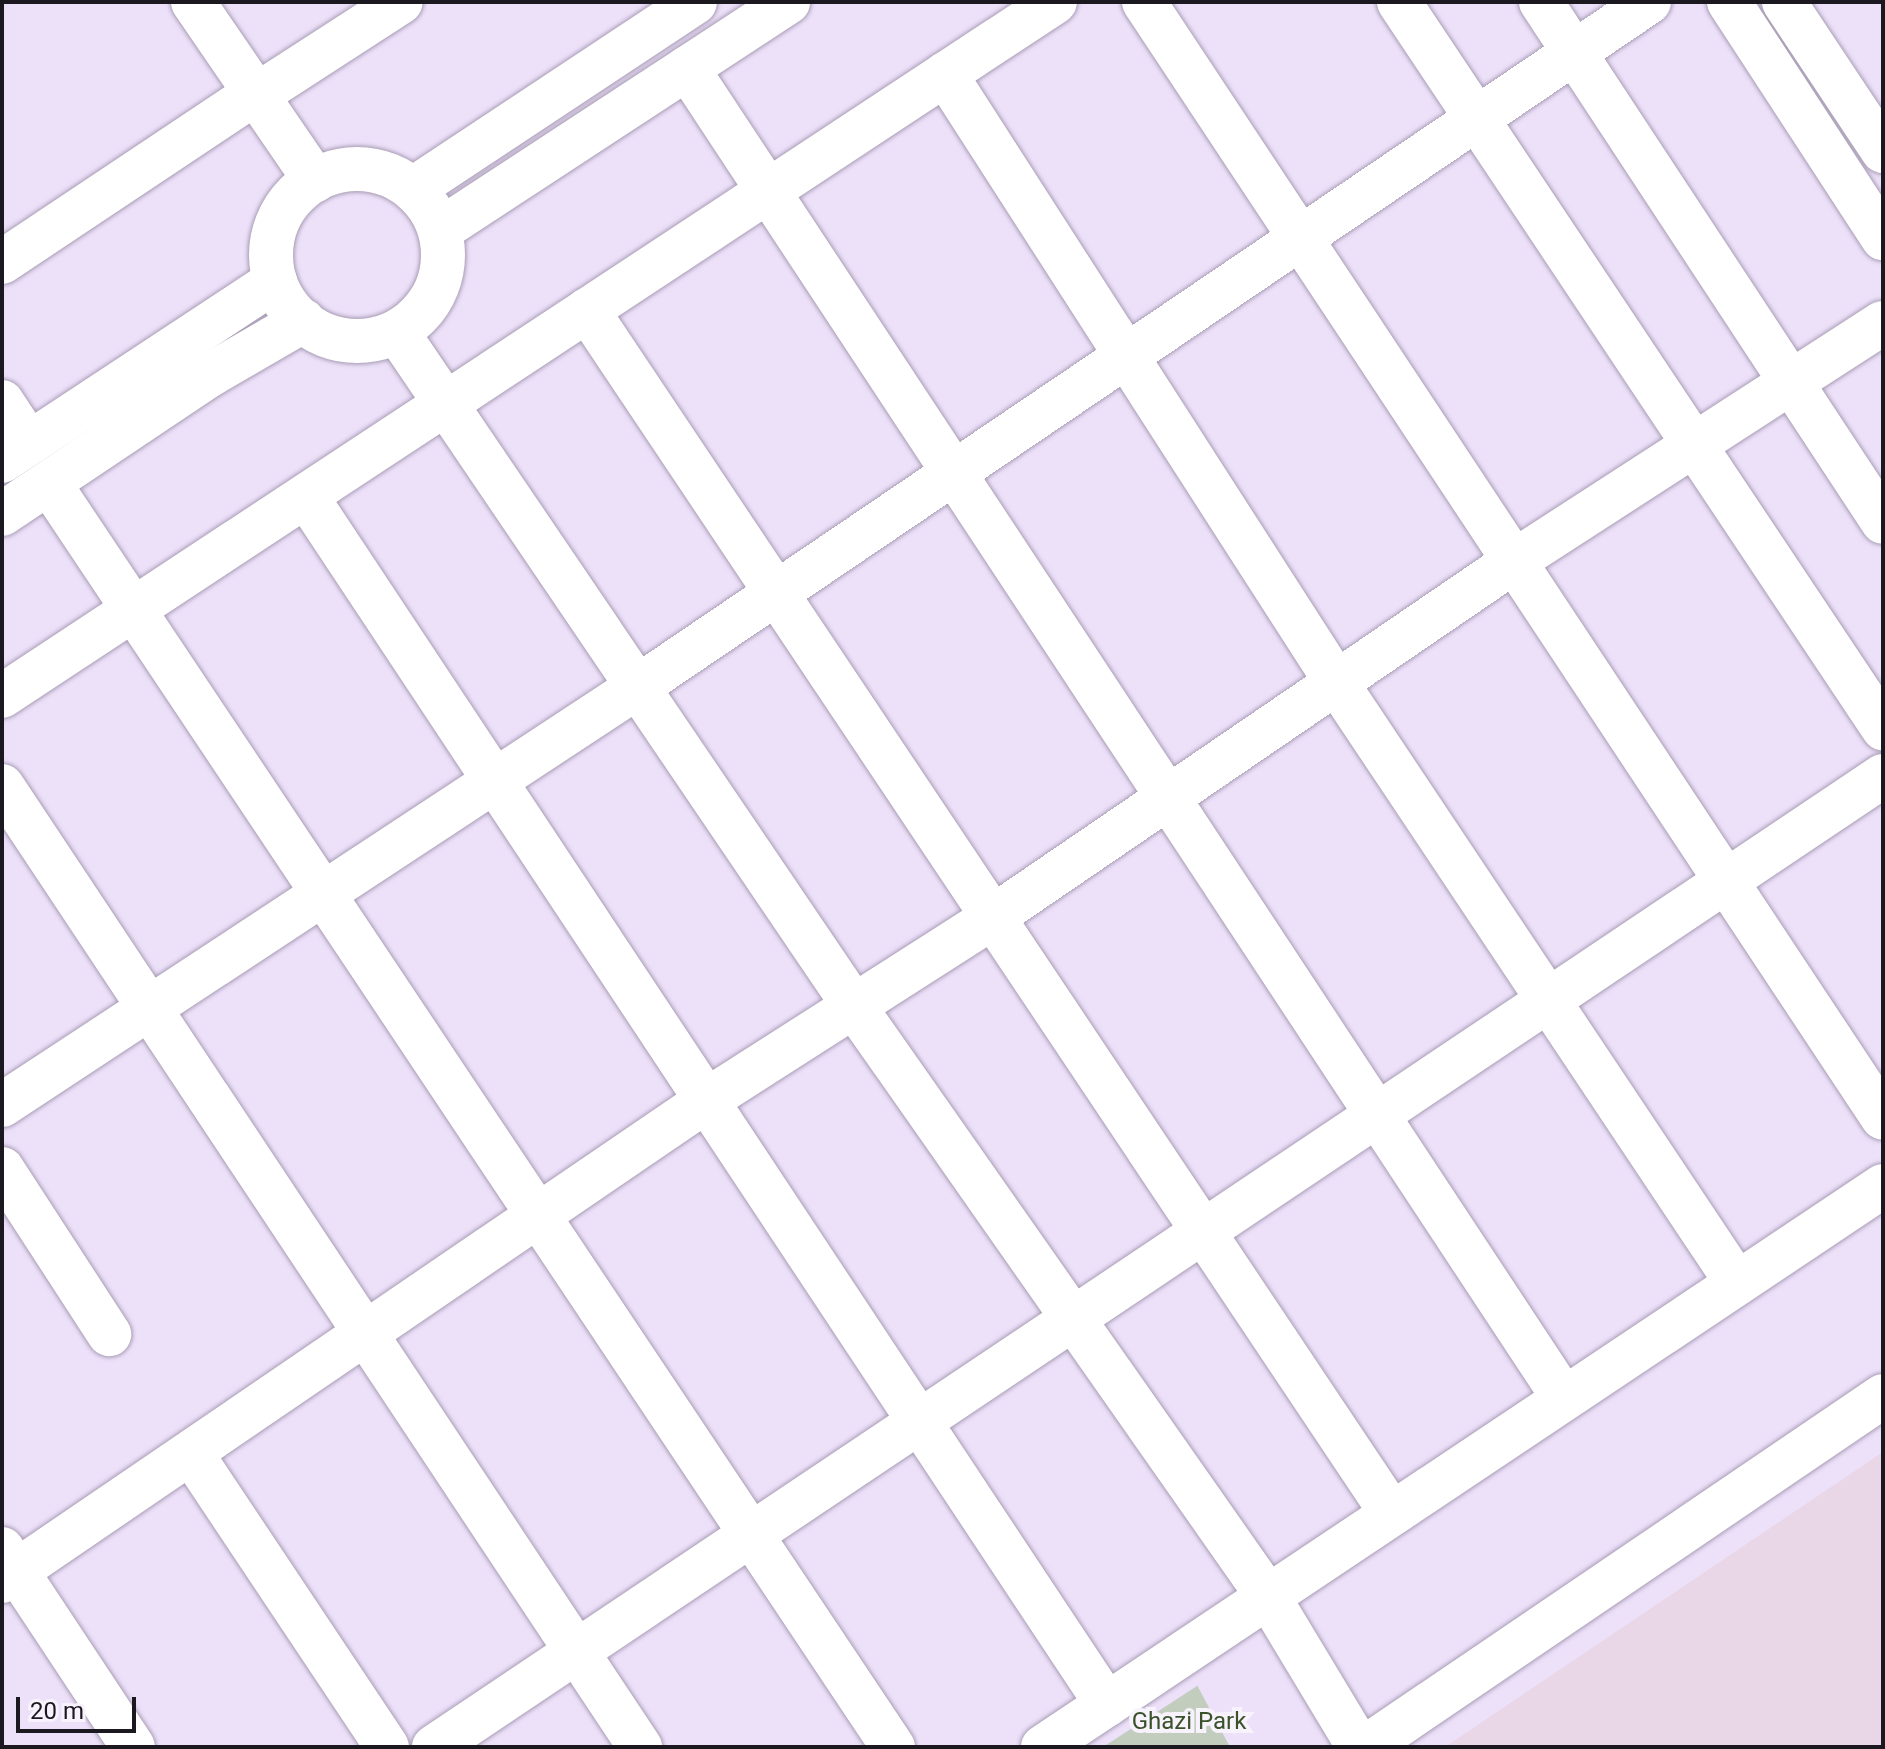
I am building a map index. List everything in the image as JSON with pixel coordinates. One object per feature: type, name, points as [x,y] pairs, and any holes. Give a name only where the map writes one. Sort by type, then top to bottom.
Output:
[{"type":"street","points":[[193,2],[315,180]]},
{"type":"street","points":[[413,189],[647,15],[695,2]]},
{"type":"street","points":[[440,230],[788,2]]},
{"type":"street","points":[[2,696],[1055,2]]},
{"type":"street","points":[[1144,2],[1883,1118]]},
{"type":"street","points":[[1399,2],[1883,728]]},
{"type":"street","points":[[1541,2],[1883,522]]},
{"type":"street","points":[[2,1105],[639,686],[1649,2]]},
{"type":"street","points":[[1729,2],[1883,238]]},
{"type":"street","points":[[1784,2],[1883,151]]},
{"type":"street","points":[[2,262],[394,4]]},
{"type":"street","points":[[687,68],[1563,1397]]},
{"type":"street","points":[[945,74],[1129,355],[1338,685],[1551,999],[1737,1283]]},
{"type":"street","points":[[360,168],[387,173],[413,189],[440,230],[444,260],[438,288],[421,314],[397,332],[369,340],[339,339],[303,321],[275,281],[271,253],[275,227],[288,202],[315,180],[360,168]]},
{"type":"street","points":[[2,402],[15,452],[275,281]]},
{"type":"street","points":[[587,310],[1390,1511]]},
{"type":"street","points":[[2,514],[208,376],[303,321]]},
{"type":"street","points":[[133,1747],[7,1567],[191,1453],[707,1100],[993,917],[1170,800],[1513,562],[1883,323]]},
{"type":"street","points":[[397,332],[854,1006],[1269,1598],[1359,1747]]},
{"type":"street","points":[[49,483],[893,1747]]},
{"type":"street","points":[[306,496],[1107,1705]]},
{"type":"street","points":[[434,1747],[1883,776]]},
{"type":"street","points":[[2,786],[640,1747]]},
{"type":"street","points":[[2,1169],[109,1334]]},
{"type":"street","points":[[1043,1747],[1269,1598],[1390,1511],[1883,1186]]},
{"type":"street","points":[[1366,1747],[1883,1396]]},
{"type":"street","points":[[191,1453],[387,1747]]},
{"type":"shaded area","points":[[1883,1452],[1883,1747],[1445,1747]]},
{"type":"green space","name":"Ghazi Park","points":[[1197,1686],[1230,1747],[1103,1747]]}]
